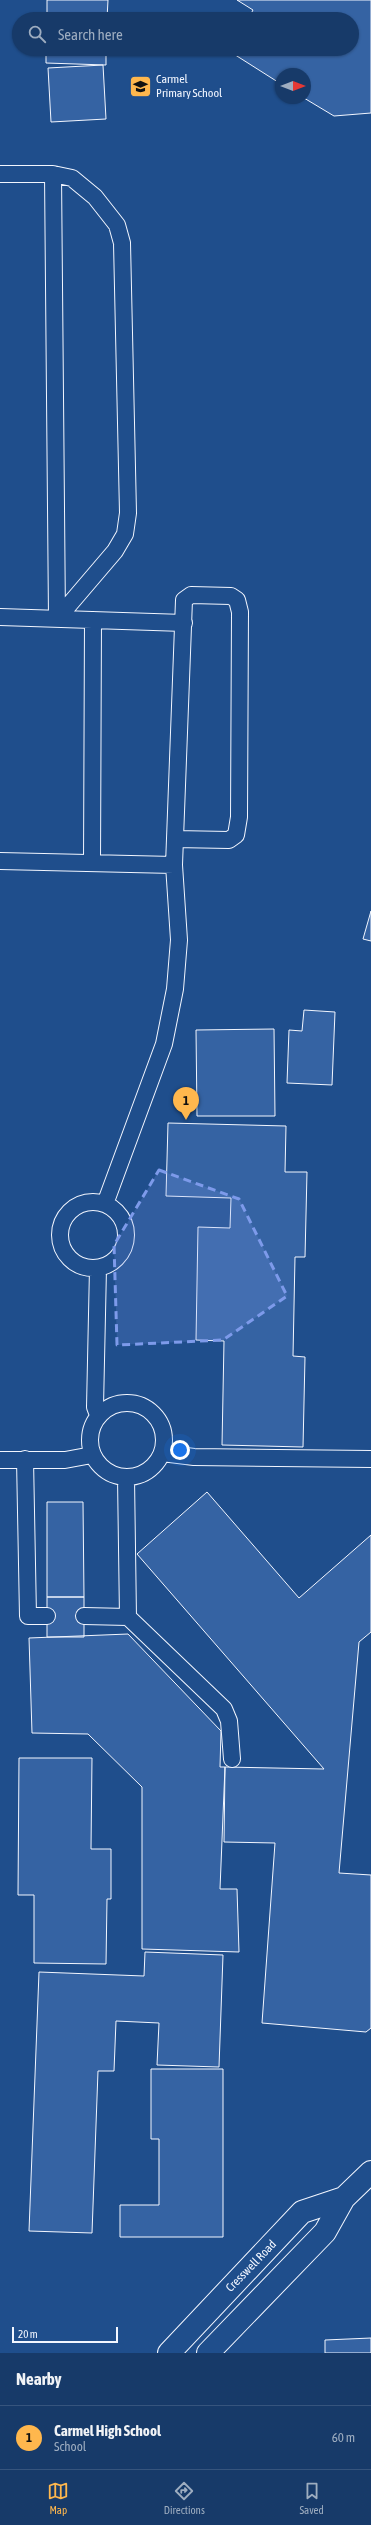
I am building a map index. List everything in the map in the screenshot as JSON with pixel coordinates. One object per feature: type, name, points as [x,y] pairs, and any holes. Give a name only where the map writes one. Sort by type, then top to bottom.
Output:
[{"type":"street","name":"Cresswell Road","points":[[208,2353],[325,2232],[344,2198],[371,2172]]},
{"type":"street","name":"Cresswell Road","points":[[169,2353],[302,2212],[344,2198]]},
{"type":"lane","points":[[0,174],[53,174],[72,178],[95,198],[117,225],[122,243],[128,513],[125,534],[115,551],[57,619]]},
{"type":"lane","points":[[53,174],[57,619]]},
{"type":"lane","points":[[105,1204],[164,1044],[175,989],[179,940],[174,865],[184,600],[191,595],[231,596],[237,600],[240,612],[239,817],[236,835],[229,840],[176,839]]},
{"type":"lane","points":[[0,617],[184,623]]},
{"type":"lane","points":[[92,863],[93,620]]},
{"type":"lane","points":[[0,861],[174,865]]},
{"type":"lane","points":[[93,1201],[105,1204],[117,1212],[124,1225],[126,1239],[121,1252],[112,1263],[98,1268],[86,1268],[75,1264],[66,1255],[60,1245],[59,1233],[63,1220],[70,1210],[80,1204],[93,1201]]},
{"type":"lane","points":[[98,1268],[95,1407],[98,1415]]},
{"type":"lane","points":[[122,1403],[138,1404],[151,1411],[161,1423],[164,1438],[162,1453],[154,1466],[142,1475],[126,1478],[112,1475],[100,1467],[92,1455],[89,1442],[91,1428],[98,1415],[109,1407],[122,1403]]},
{"type":"lane","points":[[162,1453],[194,1457],[371,1459]]},
{"type":"lane","points":[[0,1460],[65,1460],[92,1455]]},
{"type":"lane","points":[[25,1459],[28,1616],[47,1616]]},
{"type":"lane","points":[[126,1478],[128,1617]]},
{"type":"lane","points":[[84,1616],[128,1617],[224,1709],[229,1721],[232,1759]]},
{"type":"highlighted area","points":[[159,1170],[239,1199],[287,1296],[223,1340],[117,1345],[114,1245]]},
{"type":"building","points":[[47,0],[108,0],[107,12],[47,12]]},
{"type":"building","points":[[237,0],[371,0],[371,113],[334,116],[311,102],[311,68],[275,68],[275,80],[237,56],[359,56],[359,12],[252,12],[253,10]]},
{"type":"building","points":[[46,56],[106,56],[106,65],[46,63]]},
{"type":"building","points":[[103,65],[106,119],[51,122],[48,68]]},
{"type":"building","points":[[371,911],[371,941],[363,939]]},
{"type":"building","points":[[304,1010],[335,1012],[332,1085],[287,1083],[289,1030],[302,1031]]},
{"type":"building","points":[[274,1029],[275,1116],[197,1116],[196,1030]]},
{"type":"building","points":[[168,1123],[286,1126],[285,1172],[307,1172],[305,1257],[295,1257],[293,1356],[305,1357],[303,1447],[222,1445],[224,1341],[196,1340],[198,1227],[230,1228],[231,1198],[166,1196]]},
{"type":"building","points":[[207,1492],[299,1598],[371,1535],[371,1632],[359,1642],[339,1873],[371,1875],[371,2028],[366,2032],[262,2023],[275,1843],[224,1842],[225,1767],[324,1769],[137,1554]]},
{"type":"building","points":[[47,1502],[83,1502],[84,1597],[47,1597]]},
{"type":"building","points":[[47,1597],[84,1597],[84,1637],[47,1637]]},
{"type":"building","points":[[128,1634],[221,1731],[220,1767],[225,1767],[220,1889],[237,1889],[239,1952],[142,1949],[142,1787],[88,1734],[32,1733],[29,1638]]},
{"type":"building","points":[[19,1758],[92,1758],[91,1849],[111,1849],[111,1899],[107,1899],[106,1964],[34,1963],[34,1895],[18,1895]]},
{"type":"building","points":[[145,1952],[223,1955],[219,2067],[157,2065],[159,2023],[116,2021],[114,2071],[98,2071],[92,2233],[29,2231],[39,1972],[144,1976]]},
{"type":"building","points":[[151,2069],[223,2069],[223,2237],[120,2237],[120,2205],[159,2205],[159,2139],[151,2139]]},
{"type":"building","points":[[371,2338],[371,2353],[325,2353],[325,2340]]},
{"type":"place","name":"Carmel Primary School","points":[[140,86]]},
{"type":"place","name":"Carmel High School","points":[[186,1120]]}]
